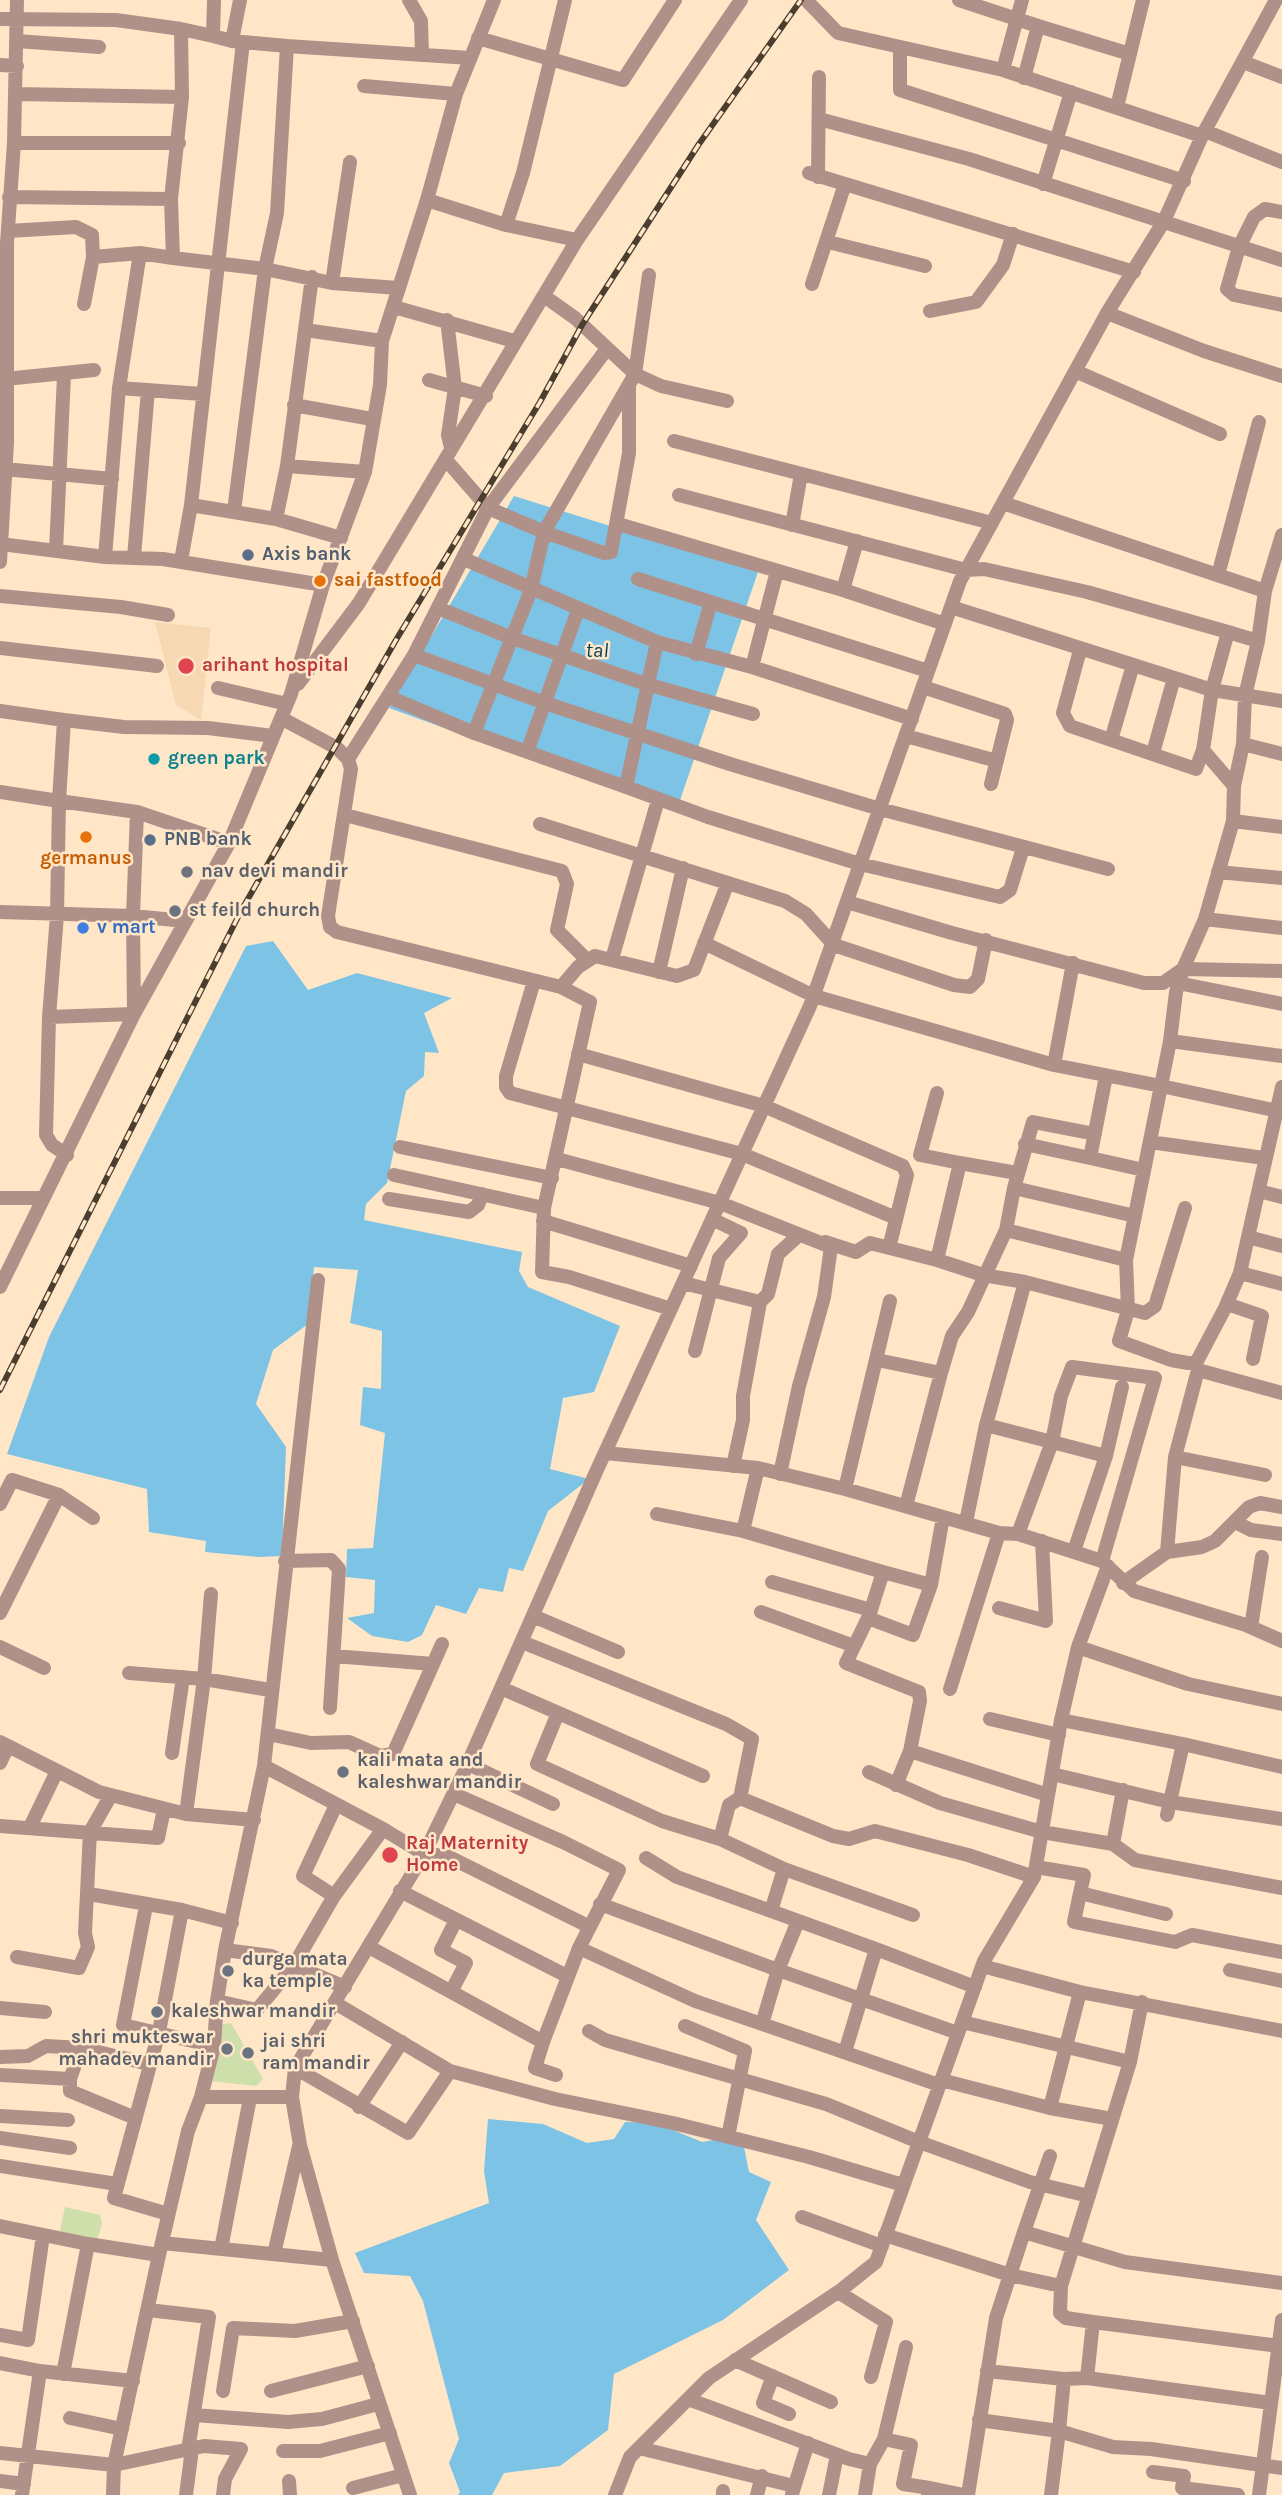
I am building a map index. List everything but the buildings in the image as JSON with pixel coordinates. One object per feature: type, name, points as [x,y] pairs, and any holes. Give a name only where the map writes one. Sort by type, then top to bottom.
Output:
[{"type":"street","points":[[0,562],[4,469],[5,239],[9,197],[6,159],[14,143],[17,0]]},
{"type":"street","points":[[213,36],[214,0]]},
{"type":"street","points":[[181,561],[191,505],[218,264],[240,0]]},
{"type":"street","points":[[409,0],[421,21],[422,55]]},
{"type":"street","points":[[0,1287],[134,1014],[229,843],[286,706],[323,585],[365,472],[372,419],[380,385],[382,341],[427,200],[456,94],[494,0]]},
{"type":"street","points":[[506,225],[565,0]]},
{"type":"street","points":[[478,38],[622,80],[675,0]]},
{"type":"street","points":[[286,706],[359,603],[486,396],[514,341],[577,240],[741,0]]},
{"type":"street","points":[[806,0],[838,33],[1003,70],[1117,107],[1162,125],[1204,134],[1282,162]]},
{"type":"street","points":[[959,0],[1130,54]]},
{"type":"street","points":[[1003,70],[1022,0]]},
{"type":"street","points":[[1117,107],[1143,0]]},
{"type":"street","points":[[410,2495],[332,2260],[300,2145],[292,2097],[295,2068],[424,1854],[454,1794],[605,1453],[814,996],[966,570],[1107,313],[1135,272],[1164,220],[1204,134],[1276,0],[1282,2]]},
{"type":"street","points":[[0,19],[17,17],[116,20],[181,29],[238,42],[470,58]]},
{"type":"street","points":[[1024,78],[1038,26]]},
{"type":"street","points":[[173,258],[171,199],[182,97],[181,29]]},
{"type":"street","points":[[17,41],[99,47]]},
{"type":"street","points":[[234,511],[265,268],[277,213],[288,47]]},
{"type":"street","points":[[900,47],[900,90],[1184,181]]},
{"type":"street","points":[[1243,62],[1282,77]]},
{"type":"street","points":[[0,65],[17,66]]},
{"type":"street","points":[[819,77],[819,119],[813,175],[1135,272]]},
{"type":"street","points":[[364,86],[456,94]]},
{"type":"street","points":[[1043,184],[1058,142],[1071,92]]},
{"type":"street","points":[[16,94],[182,97]]},
{"type":"street","points":[[819,119],[969,159],[1282,260]]},
{"type":"street","points":[[14,143],[179,144]]},
{"type":"street","points":[[332,283],[350,162]]},
{"type":"street","points":[[812,284],[845,184]]},
{"type":"street","points":[[9,197],[171,199]]},
{"type":"street","points":[[427,200],[506,225],[577,240]]},
{"type":"street","points":[[1282,212],[1265,209],[1258,211],[1239,247],[1227,282],[1229,293],[1282,305]]},
{"type":"street","points":[[5,239],[86,229],[92,234],[93,257],[84,304]]},
{"type":"street","points":[[930,311],[958,308],[976,302],[1003,265],[1013,234]]},
{"type":"street","points":[[828,242],[925,266]]},
{"type":"street","points":[[93,257],[141,253],[265,268],[332,283],[398,288]]},
{"type":"street","points":[[105,557],[119,388],[141,253]]},
{"type":"street","points":[[447,320],[454,388],[448,435],[449,454],[488,508],[544,532],[604,553],[611,552],[629,453],[632,379],[649,275]]},
{"type":"street","points":[[276,519],[287,466],[313,277]]},
{"type":"street","points":[[544,296],[575,318],[632,379],[727,401]]},
{"type":"street","points":[[394,307],[514,341]]},
{"type":"street","points":[[1107,313],[1204,351],[1282,376]]},
{"type":"street","points":[[305,330],[382,341]]},
{"type":"street","points":[[348,759],[414,655],[488,508],[606,350]]},
{"type":"street","points":[[5,379],[94,370]]},
{"type":"street","points":[[1075,370],[1220,434]]},
{"type":"street","points":[[56,551],[62,474],[64,375]]},
{"type":"street","points":[[474,733],[531,590],[544,532],[632,379]]},
{"type":"street","points":[[429,380],[486,396]]},
{"type":"street","points":[[119,388],[202,394]]},
{"type":"street","points":[[134,557],[148,390]]},
{"type":"street","points":[[295,405],[372,419]]},
{"type":"street","points":[[1218,575],[1259,422]]},
{"type":"street","points":[[674,441],[992,523]]},
{"type":"street","points":[[287,466],[365,472]]},
{"type":"street","points":[[4,469],[112,479]]},
{"type":"street","points":[[792,524],[801,474]]},
{"type":"street","points":[[679,495],[966,570],[984,569],[1087,592],[1258,641]]},
{"type":"street","points":[[1003,503],[1265,591]]},
{"type":"street","points":[[191,505],[276,519],[341,538]]},
{"type":"street","points":[[618,524],[844,590],[945,625]]},
{"type":"street","points":[[1281,540],[1265,591],[1258,641],[1245,696],[1243,744],[1234,786],[1233,821],[1205,919],[1175,982],[1170,1041],[1126,1260],[1128,1310],[1119,1341],[1171,1360],[1282,1393]]},
{"type":"street","points":[[844,590],[857,541]]},
{"type":"street","points":[[1,544],[105,557],[181,561],[323,585]]},
{"type":"street","points":[[464,559],[657,642],[752,667],[912,719]]},
{"type":"street","points":[[752,667],[777,571]]},
{"type":"street","points":[[638,579],[928,671]]},
{"type":"street","points":[[0,596],[121,607],[168,615]]},
{"type":"street","points":[[696,653],[711,602]]},
{"type":"street","points":[[951,607],[1212,690],[1282,701]]},
{"type":"street","points":[[438,608],[512,638],[646,684],[753,714]]},
{"type":"street","points":[[527,752],[578,610]]},
{"type":"street","points":[[1080,650],[1063,713],[1064,720],[1070,726],[1153,752],[1196,769],[1203,750],[1212,690],[1228,632]]},
{"type":"street","points":[[626,787],[657,642]]},
{"type":"street","points":[[0,648],[157,666]]},
{"type":"street","points":[[414,655],[544,703],[880,809],[1108,870]]},
{"type":"street","points":[[1111,740],[1133,665]]},
{"type":"street","points":[[1153,752],[1174,678]]},
{"type":"street","points":[[923,687],[1005,714],[1007,720],[991,784]]},
{"type":"street","points":[[218,688],[286,706],[348,759],[351,769],[328,916],[331,927],[337,932],[561,987],[590,1002],[543,1214],[542,1272],[569,1277],[671,1310]]},
{"type":"street","points":[[388,697],[474,733],[658,800],[860,864],[1000,897],[1010,890],[1024,848]]},
{"type":"street","points":[[0,711],[124,727],[208,728],[273,736]]},
{"type":"street","points":[[64,720],[57,915],[49,1017],[46,1135],[52,1145],[67,1155]]},
{"type":"street","points":[[906,736],[997,761]]},
{"type":"street","points":[[1243,744],[1282,754]]},
{"type":"street","points":[[1203,750],[1234,786]]},
{"type":"street","points":[[0,792],[137,813],[229,843]]},
{"type":"street","points":[[612,959],[658,800]]},
{"type":"street","points":[[134,1014],[133,916],[137,813]]},
{"type":"street","points":[[345,815],[562,871],[567,884],[557,930],[587,960]]},
{"type":"street","points":[[1233,821],[1282,827]]},
{"type":"street","points":[[540,824],[683,868],[727,885],[776,898],[799,908],[834,945],[930,979],[970,987],[978,979],[986,940]]},
{"type":"street","points":[[659,972],[683,868]]},
{"type":"street","points":[[1218,872],[1282,878]]},
{"type":"street","points":[[561,987],[587,960],[595,957],[677,976],[694,970],[727,885]]},
{"type":"street","points":[[847,902],[1144,983],[1282,971]]},
{"type":"street","points":[[0,912],[133,916],[185,921]]},
{"type":"street","points":[[1205,919],[1282,928]]},
{"type":"street","points":[[704,943],[814,996],[1054,1065],[1279,1111]]},
{"type":"street","points":[[1054,1065],[1073,963]]},
{"type":"street","points":[[534,981],[511,1056],[506,1087],[510,1093],[550,1105],[568,1106],[743,1154],[896,1218]]},
{"type":"street","points":[[1175,982],[1282,1004]]},
{"type":"street","points":[[49,1017],[134,1014]]},
{"type":"street","points":[[1170,1041],[1282,1056]]},
{"type":"street","points":[[578,1055],[764,1106],[903,1166],[908,1175],[889,1248]]},
{"type":"street","points":[[1090,1158],[1106,1076]]},
{"type":"street","points":[[1167,1552],[1175,1457],[1197,1366],[1240,1273],[1264,1158],[1277,1139],[1282,1088]]},
{"type":"street","points":[[937,1093],[920,1155],[994,1171],[1017,1172]]},
{"type":"street","points":[[905,1506],[952,1336],[968,1312],[1006,1230],[1017,1172],[1033,1122],[1095,1134]]},
{"type":"street","points":[[1150,1142],[1264,1158]]},
{"type":"street","points":[[1025,1144],[1144,1170]]},
{"type":"street","points":[[400,1147],[552,1178]]},
{"type":"street","points":[[557,1159],[720,1203],[799,1235],[856,1252],[870,1243],[983,1275],[1025,1282],[1145,1313],[1156,1306],[1185,1208]]},
{"type":"street","points":[[937,1260],[960,1163]]},
{"type":"street","points":[[394,1175],[482,1194],[691,1266]]},
{"type":"street","points":[[1013,1188],[1135,1216]]},
{"type":"street","points":[[1259,1191],[1282,1197]]},
{"type":"street","points":[[389,1199],[468,1212],[478,1205],[482,1194]]},
{"type":"street","points":[[0,1198],[43,1198]]},
{"type":"street","points":[[695,1351],[719,1258],[755,1217]]},
{"type":"street","points":[[712,1219],[741,1233]]},
{"type":"street","points":[[1006,1230],[1126,1260]]},
{"type":"street","points":[[733,1466],[743,1420],[743,1396],[760,1302],[768,1294],[778,1254],[799,1235]]},
{"type":"street","points":[[1248,1237],[1282,1246]]},
{"type":"street","points":[[780,1474],[830,1269],[831,1247],[825,1242]]},
{"type":"street","points":[[1240,1273],[1282,1283]]},
{"type":"street","points":[[113,2495],[114,2465],[160,2249],[188,2131],[201,2097],[214,2046],[217,2001],[225,1950],[264,1766],[270,1690],[318,1280]]},
{"type":"street","points":[[966,1522],[986,1424],[1025,1282]]},
{"type":"street","points":[[683,1283],[760,1302]]},
{"type":"street","points":[[845,1489],[890,1301]]},
{"type":"street","points":[[1227,1304],[1262,1316],[1253,1359]]},
{"type":"street","points":[[877,1360],[941,1373]]},
{"type":"street","points":[[615,2495],[630,2457],[709,2378],[838,2292],[876,2262],[982,1966],[1035,1872],[1061,1720],[1078,1647],[1105,1564],[1155,1378],[1072,1367],[1061,1396],[1052,1442],[1018,1534]]},
{"type":"street","points":[[1074,1551],[1106,1456],[1122,1387]]},
{"type":"street","points":[[986,1424],[1106,1456]]},
{"type":"street","points":[[605,1453],[758,1468],[845,1489],[999,1533],[1018,1534],[1074,1551],[1105,1564],[1134,1591],[1251,1627],[1282,1641]]},
{"type":"street","points":[[1175,1457],[1265,1475]]},
{"type":"street","points":[[743,1531],[758,1468]]},
{"type":"street","points":[[0,1504],[12,1480],[59,1495],[93,1518]]},
{"type":"street","points":[[0,1613],[59,1495]]},
{"type":"street","points":[[1123,1583],[1167,1552],[1202,1547],[1221,1536],[1249,1507],[1260,1503],[1282,1507]]},
{"type":"street","points":[[657,1514],[743,1531],[931,1585]]},
{"type":"street","points":[[772,1582],[870,1614],[913,1635],[931,1585],[943,1517]]},
{"type":"street","points":[[1234,1522],[1251,1530],[1282,1534]]},
{"type":"street","points":[[950,1689],[999,1533]]},
{"type":"street","points":[[999,1608],[1046,1621],[1042,1541]]},
{"type":"street","points":[[1251,1627],[1262,1557]]},
{"type":"street","points":[[285,1561],[321,1559],[337,1563],[339,1569],[330,1708]]},
{"type":"street","points":[[883,1573],[870,1614],[846,1662],[919,1692],[920,1701],[910,1751],[896,1785]]},
{"type":"street","points":[[186,1814],[204,1679],[211,1594]]},
{"type":"street","points":[[761,1612],[854,1646]]},
{"type":"street","points":[[533,1616],[618,1652]]},
{"type":"street","points":[[522,1642],[726,1724],[752,1739],[740,1798],[729,1805],[720,1839]]},
{"type":"street","points":[[268,1734],[311,1743],[349,1742],[387,1757],[398,1746],[442,1644]]},
{"type":"street","points":[[0,1647],[44,1668]]},
{"type":"street","points":[[1078,1647],[1188,1684],[1282,1704]]},
{"type":"street","points":[[334,1657],[433,1664]]},
{"type":"street","points":[[129,1673],[204,1679],[270,1690]]},
{"type":"street","points":[[172,1753],[183,1677]]},
{"type":"street","points":[[501,1688],[703,1776]]},
{"type":"street","points":[[558,1713],[537,1763],[662,1821],[720,1839],[784,1869],[913,1915]]},
{"type":"street","points":[[990,1719],[1059,1735]]},
{"type":"street","points":[[1061,1720],[1282,1767]]},
{"type":"street","points":[[0,1763],[4,1744],[111,1796],[186,1814],[254,1820]]},
{"type":"street","points":[[1169,1809],[1183,1744]]},
{"type":"street","points":[[910,1751],[1048,1795]]},
{"type":"street","points":[[468,1764],[553,1804]]},
{"type":"street","points":[[264,1766],[383,1829],[424,1854],[447,1856],[516,1887],[588,1926]]},
{"type":"street","points":[[30,1828],[57,1771]]},
{"type":"street","points":[[869,1772],[940,1802],[1042,1832],[1113,1844],[1135,1860],[1282,1888]]},
{"type":"street","points":[[1052,1774],[1123,1790],[1169,1809],[1282,1819]]},
{"type":"street","points":[[1113,1844],[1123,1790]]},
{"type":"street","points":[[454,1794],[619,1870],[588,1926],[542,2042],[535,2068],[556,2075]]},
{"type":"street","points":[[17,1957],[79,1968],[88,1947],[85,1933],[90,1832],[111,1796]]},
{"type":"street","points":[[740,1798],[833,1836],[849,1839],[875,1831],[1035,1872],[1084,1875],[1074,1922],[1175,1942],[1192,1935],[1282,1952]]},
{"type":"street","points":[[334,1896],[303,1876],[336,1805]]},
{"type":"street","points":[[0,1826],[158,1838],[164,1809]]},
{"type":"street","points":[[217,2001],[257,2010],[294,1965],[334,1896],[383,1829]]},
{"type":"street","points":[[646,1857],[677,1877],[975,1987]]},
{"type":"street","points":[[771,1911],[784,1869]]},
{"type":"street","points":[[400,1891],[567,1976]]},
{"type":"street","points":[[1080,1893],[1166,1914]]},
{"type":"street","points":[[89,1894],[146,1906],[182,1910],[232,1923]]},
{"type":"street","points":[[600,1905],[861,2000],[960,2028],[1130,2062]]},
{"type":"street","points":[[146,1906],[123,2025],[214,2046]]},
{"type":"street","points":[[168,2214],[114,2198],[159,2032],[182,1910]]},
{"type":"street","points":[[451,1993],[466,1963],[441,1950],[456,1920]]},
{"type":"street","points":[[762,2024],[778,1970],[798,1921]]},
{"type":"street","points":[[369,1947],[542,2042]]},
{"type":"street","points":[[579,1948],[695,2001],[940,2083],[1112,2119]]},
{"type":"street","points":[[845,2052],[876,1949]]},
{"type":"street","points":[[225,1950],[271,1956],[345,1987]]},
{"type":"street","points":[[982,1966],[1080,1992],[1282,2031]]},
{"type":"street","points":[[1230,1970],[1282,1981]]},
{"type":"street","points":[[1050,2108],[1080,1992]]},
{"type":"street","points":[[1142,2002],[1130,2062],[1061,2286],[1060,2312],[1066,2318],[1279,2346]]},
{"type":"street","points":[[335,2003],[450,2071],[555,2099],[728,2137],[903,2185]]},
{"type":"street","points":[[0,2008],[45,2012]]},
{"type":"street","points":[[685,2026],[745,2051],[728,2137]]},
{"type":"street","points":[[589,2031],[605,2040],[826,2104],[919,2142],[1040,2185],[1089,2196]]},
{"type":"street","points":[[359,2107],[402,2042]]},
{"type":"street","points":[[0,2057],[28,2056],[46,2046],[81,2048],[149,2064]]},
{"type":"street","points":[[81,2048],[70,2079],[70,2091],[76,2096],[135,2118]]},
{"type":"street","points":[[295,2068],[408,2133],[450,2071]]},
{"type":"street","points":[[0,2076],[70,2079]]},
{"type":"street","points":[[201,2097],[292,2097]]},
{"type":"street","points":[[221,2249],[250,2098]]},
{"type":"street","points":[[0,2116],[68,2120]]},
{"type":"street","points":[[0,2138],[70,2148]]},
{"type":"street","points":[[274,2254],[300,2145]]},
{"type":"street","points":[[884,2439],[911,2445],[903,2484],[929,2492],[966,2495],[996,2318],[1050,2156]]},
{"type":"street","points":[[0,2165],[117,2184]]},
{"type":"street","points":[[802,2217],[1010,2275],[1061,2286]]},
{"type":"street","points":[[0,2226],[88,2244],[160,2249],[221,2249],[332,2260]]},
{"type":"street","points":[[1024,2232],[1125,2262],[1282,2283]]},
{"type":"street","points":[[0,2335],[28,2340],[43,2235]]},
{"type":"street","points":[[63,2374],[88,2244]]},
{"type":"street","points":[[838,2292],[886,2322],[871,2376]]},
{"type":"street","points":[[148,2310],[209,2317],[233,2328],[295,2330],[353,2321]]},
{"type":"street","points":[[186,2495],[194,2415],[209,2317]]},
{"type":"street","points":[[1259,2495],[1275,2401],[1282,2320]]},
{"type":"street","points":[[1087,2378],[1093,2322]]},
{"type":"street","points":[[223,2392],[233,2328]]},
{"type":"street","points":[[865,2495],[870,2464],[884,2439],[906,2347]]},
{"type":"street","points":[[735,2360],[831,2402]]},
{"type":"street","points":[[0,2363],[40,2371],[133,2381]]},
{"type":"street","points":[[271,2391],[368,2366]]},
{"type":"street","points":[[0,2481],[23,2490],[40,2371]]},
{"type":"street","points":[[987,2371],[1064,2379],[1087,2378],[1275,2401]]},
{"type":"street","points":[[772,2376],[763,2403],[789,2414]]},
{"type":"street","points":[[1051,2495],[1064,2379]]},
{"type":"street","points":[[688,2399],[837,2455],[870,2464]]},
{"type":"street","points":[[194,2415],[288,2422],[322,2419],[378,2404]]},
{"type":"street","points":[[71,2418],[122,2429]]},
{"type":"street","points":[[979,2420],[1059,2431],[1113,2446],[1282,2468]]},
{"type":"street","points":[[283,2451],[320,2452],[390,2433]]},
{"type":"street","points":[[639,2448],[762,2476],[793,2491],[808,2443]]},
{"type":"street","points":[[0,2453],[114,2465],[204,2446],[241,2449],[225,2479],[223,2495]]},
{"type":"street","points":[[829,2495],[837,2455]]},
{"type":"street","points":[[1153,2472],[1184,2476],[1182,2488],[1238,2495]]},
{"type":"street","points":[[353,2488],[403,2475]]},
{"type":"street","points":[[757,2495],[762,2476]]},
{"type":"shaded area","name":"arihant hospital","points":[[155,622],[211,628],[201,720],[176,705]]},
{"type":"green space","points":[[231,2023],[263,2079],[256,2086],[202,2080],[223,2024]]},
{"type":"green space","points":[[65,2207],[100,2215],[102,2224],[97,2240],[67,2237],[60,2230]]},
{"type":"water","name":"tal","points":[[514,496],[758,572],[676,812],[389,708]]},
{"type":"water","points":[[273,941],[308,990],[357,973],[452,998],[424,1013],[439,1053],[425,1052],[424,1076],[406,1091],[387,1183],[366,1204],[364,1220],[522,1252],[519,1271],[528,1287],[620,1326],[594,1392],[563,1398],[550,1469],[589,1479],[548,1511],[523,1571],[509,1568],[503,1592],[479,1588],[466,1614],[436,1605],[422,1635],[408,1642],[372,1636],[347,1618],[374,1613],[375,1580],[346,1577],[347,1549],[373,1548],[385,1433],[360,1425],[363,1387],[381,1389],[382,1331],[350,1323],[358,1270],[314,1267],[308,1324],[273,1350],[256,1404],[286,1447],[282,1556],[258,1557],[205,1552],[206,1541],[149,1532],[147,1489],[7,1454],[49,1337],[246,946]]},
{"type":"water","points":[[488,2119],[543,2124],[587,2143],[614,2139],[625,2122],[656,2123],[702,2142],[724,2138],[744,2147],[749,2172],[771,2182],[756,2220],[789,2270],[723,2320],[614,2374],[608,2430],[560,2466],[504,2473],[492,2495],[458,2495],[460,2492],[449,2463],[459,2439],[423,2301],[410,2276],[364,2273],[355,2253],[489,2203],[484,2171]]},
{"type":"railway","points":[[0,1390],[241,911],[396,640],[540,402],[582,325],[699,144],[801,0]]},
{"type":"place","name":"Axis bank","points":[[248,555]]},
{"type":"place","name":"sai fastfood","points":[[320,581]]},
{"type":"place","name":"arihant hospital","points":[[186,666]]},
{"type":"place","name":"green park","points":[[154,759]]},
{"type":"place","name":"germanus","points":[[86,837]]},
{"type":"place","name":"PNB bank","points":[[150,840]]},
{"type":"place","name":"nav devi mandir","points":[[187,872]]},
{"type":"place","name":"st feild church","points":[[175,911]]},
{"type":"place","name":"v mart","points":[[83,928]]},
{"type":"place","name":"kali mata and kaleshwar mandir","points":[[343,1772]]},
{"type":"place","name":"Raj Maternity Home","points":[[390,1855]]},
{"type":"place","name":"durga mata ka temple","points":[[228,1971]]},
{"type":"place","name":"kaleshwar mandir","points":[[157,2012]]},
{"type":"place","name":"shri mukteswar mahadev mandir","points":[[227,2049]]},
{"type":"place","name":"jai shri ram mandir","points":[[248,2053]]}]
